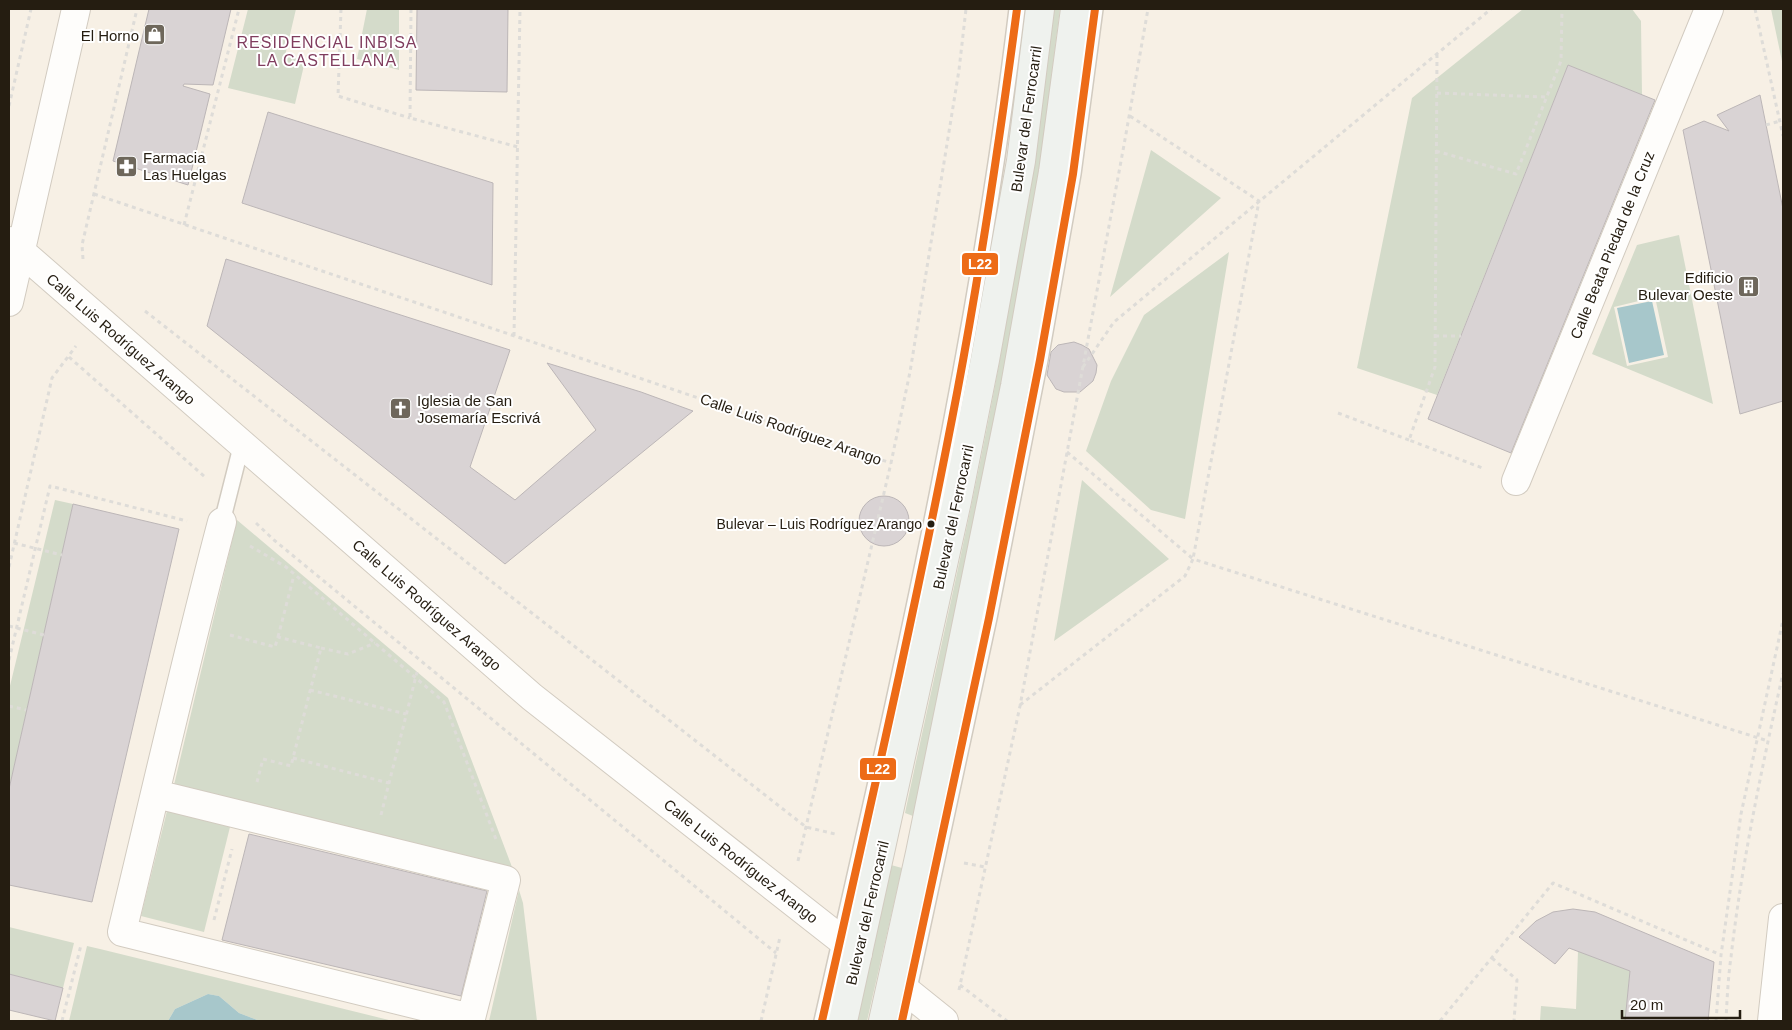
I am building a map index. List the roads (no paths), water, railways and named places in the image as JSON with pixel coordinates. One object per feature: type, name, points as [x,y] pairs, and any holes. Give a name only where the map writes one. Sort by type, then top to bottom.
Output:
[{"type":"main road","name":"Bulevar del Ferrocarril","points":[[843,1021],[850,945],[955,511],[985,360],[1021,161],[1040,9]]},
{"type":"main road","points":[[883,1021],[901,986],[932,795],[1015,386],[1053,172],[1075,9]]},
{"type":"street","points":[[9,302],[14,247],[76,9]]},
{"type":"street","name":"Calle Beata Piedad de la Cruz","points":[[1516,481],[1709,9]]},
{"type":"street","name":"Calle Luis Rodríguez Arango","points":[[14,247],[242,443],[532,697],[850,945]]},
{"type":"street","points":[[156,794],[506,880],[472,1018],[122,932],[224,516]]},
{"type":"street","points":[[1772,1021],[1783,918]]},
{"type":"street","points":[[901,986],[944,1021]]},
{"type":"lane","name":"Bulevar del Ferrocarril","points":[[822,1021],[850,945],[938,497],[995,178],[1017,9]]},
{"type":"lane","points":[[902,1021],[901,986],[990,618],[1040,360],[1073,174],[1095,9]]},
{"type":"lane","points":[[224,516],[242,443]]},
{"type":"water","points":[[1652,301],[1664,355],[1629,363],[1617,308]]},
{"type":"water","points":[[208,994],[219,996],[239,1013],[260,1021],[168,1021],[175,1009]]},
{"type":"place","name":"El Horno","points":[[155,35]]},
{"type":"place","name":"Farmacia Las Huelgas","points":[[127,166]]},
{"type":"place","name":"Edificio Bulevar Oeste","points":[[1749,286]]},
{"type":"place","name":"Iglesia de San Josemaría Escrivá","points":[[401,409]]},
{"type":"place","name":"Bulevar – Luis Rodríguez Arango","points":[[931,524]]},
{"type":"district","name":"RESIDENCIAL INBISA LA CASTELLANA","points":[[327,51]]}]
